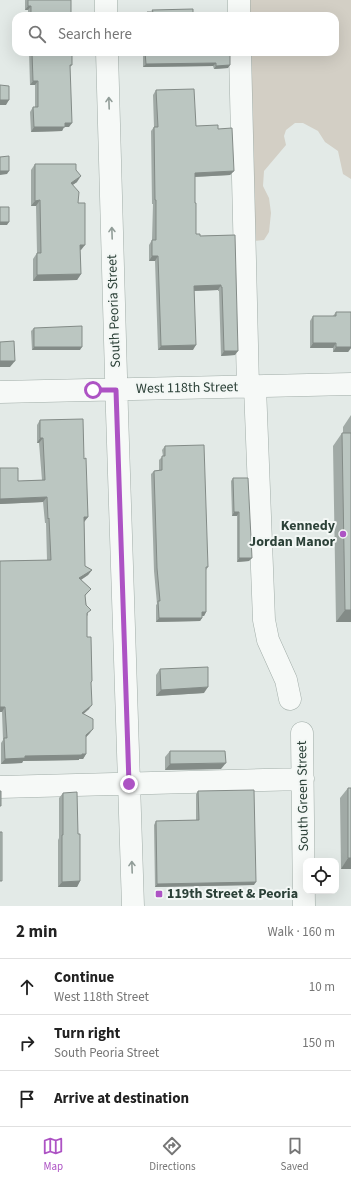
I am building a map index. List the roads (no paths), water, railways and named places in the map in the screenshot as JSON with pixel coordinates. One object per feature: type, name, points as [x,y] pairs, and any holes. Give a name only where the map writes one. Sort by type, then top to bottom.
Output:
[{"type":"street","points":[[106,0],[106,12]]},
{"type":"street","points":[[239,0],[239,12]]},
{"type":"street","name":"South Peoria Street","points":[[107,56],[116,390],[133,906]]},
{"type":"street","points":[[240,56],[251,387],[264,620],[270,645],[286,680],[290,699]]},
{"type":"street","name":"West 118th Street","points":[[0,392],[351,384]]},
{"type":"street","name":"South Green Street","points":[[302,733],[304,906]]},
{"type":"street","points":[[0,787],[303,779]]},
{"type":"place","name":"Kennedy Jordan Manor","points":[[343,534]]},
{"type":"place","name":"119th Street & Peoria","points":[[159,894]]}]
